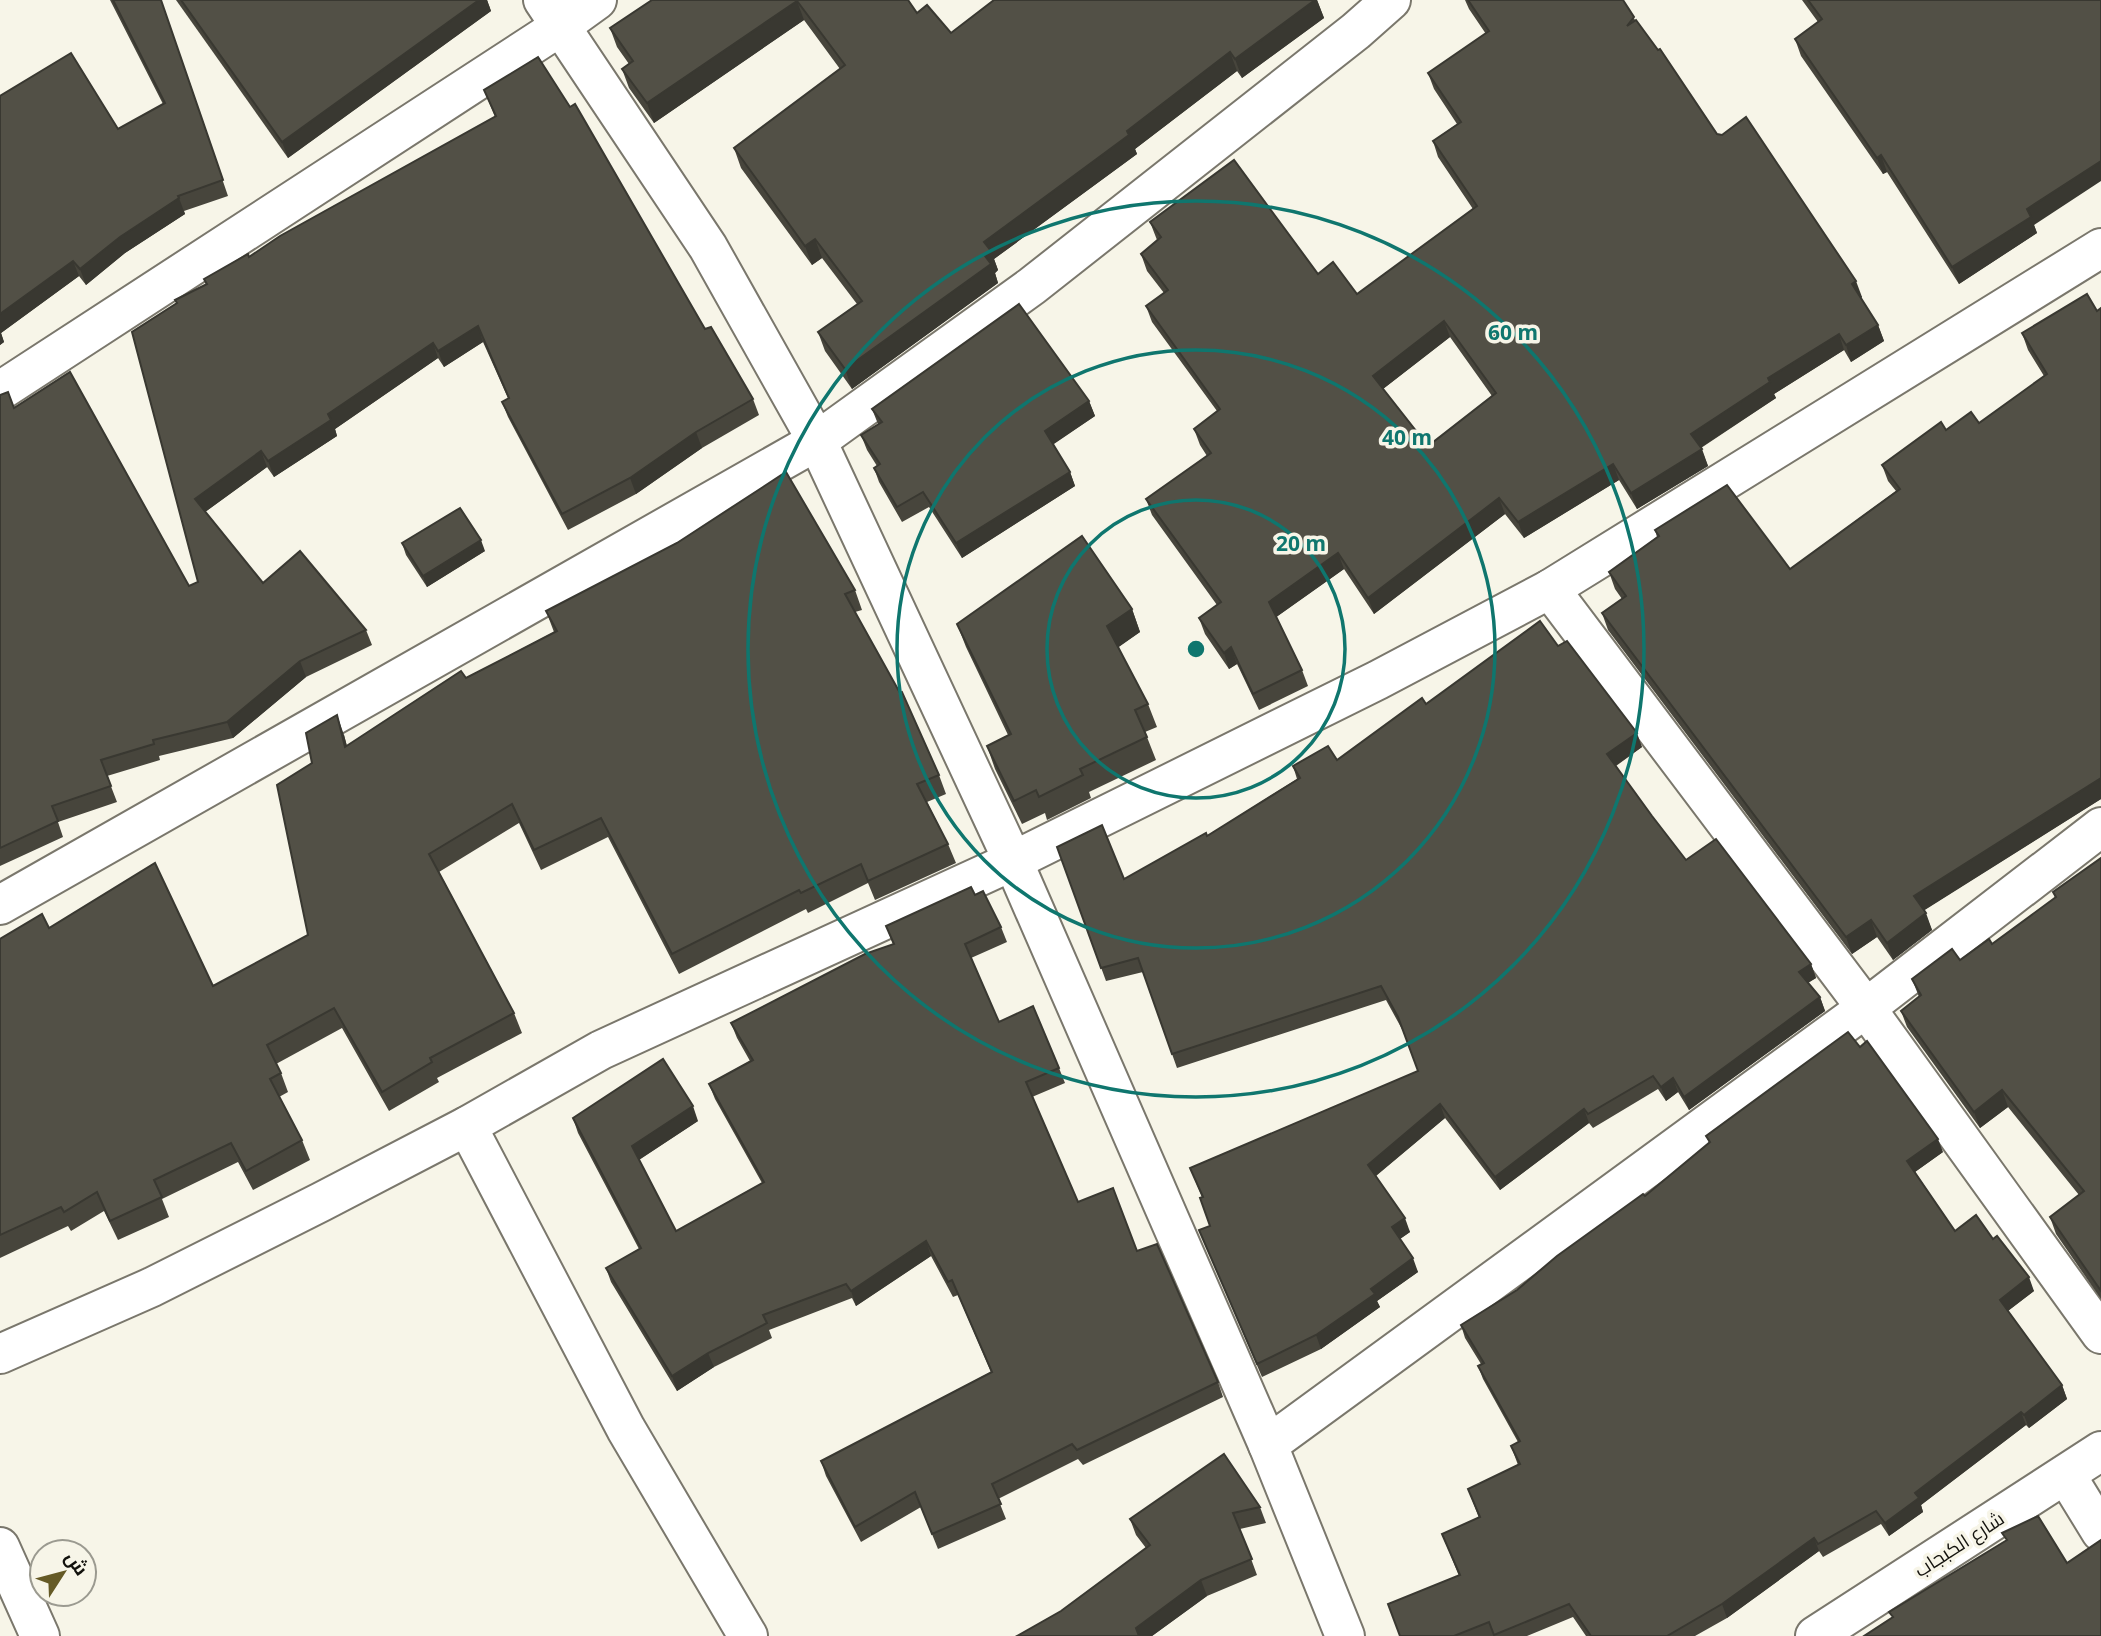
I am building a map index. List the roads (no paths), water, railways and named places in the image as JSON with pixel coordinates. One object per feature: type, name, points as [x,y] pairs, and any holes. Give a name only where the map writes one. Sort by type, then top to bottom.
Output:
[{"type":"street","points":[[0,391],[552,13],[597,0]]},
{"type":"street","points":[[0,905],[817,441],[1032,286],[1356,31],[1391,0]]},
{"type":"street","points":[[552,13],[708,247],[817,441],[1013,861],[1268,1445],[1345,1636]]},
{"type":"street","points":[[0,1354],[152,1287],[467,1126],[644,1029],[1013,861],[1239,751],[1549,589],[2101,248]]},
{"type":"street","points":[[1549,589],[1867,1008],[2101,1334]]},
{"type":"street","points":[[1268,1445],[1867,1008],[2101,827]]},
{"type":"street","points":[[467,1126],[613,1405],[748,1636]]},
{"type":"street","name":"شارع الكبجاب","points":[[1815,1636],[2101,1451]]},
{"type":"street","points":[[2066,1475],[2101,1532]]},
{"type":"street","points":[[0,1547],[40,1636]]}]
